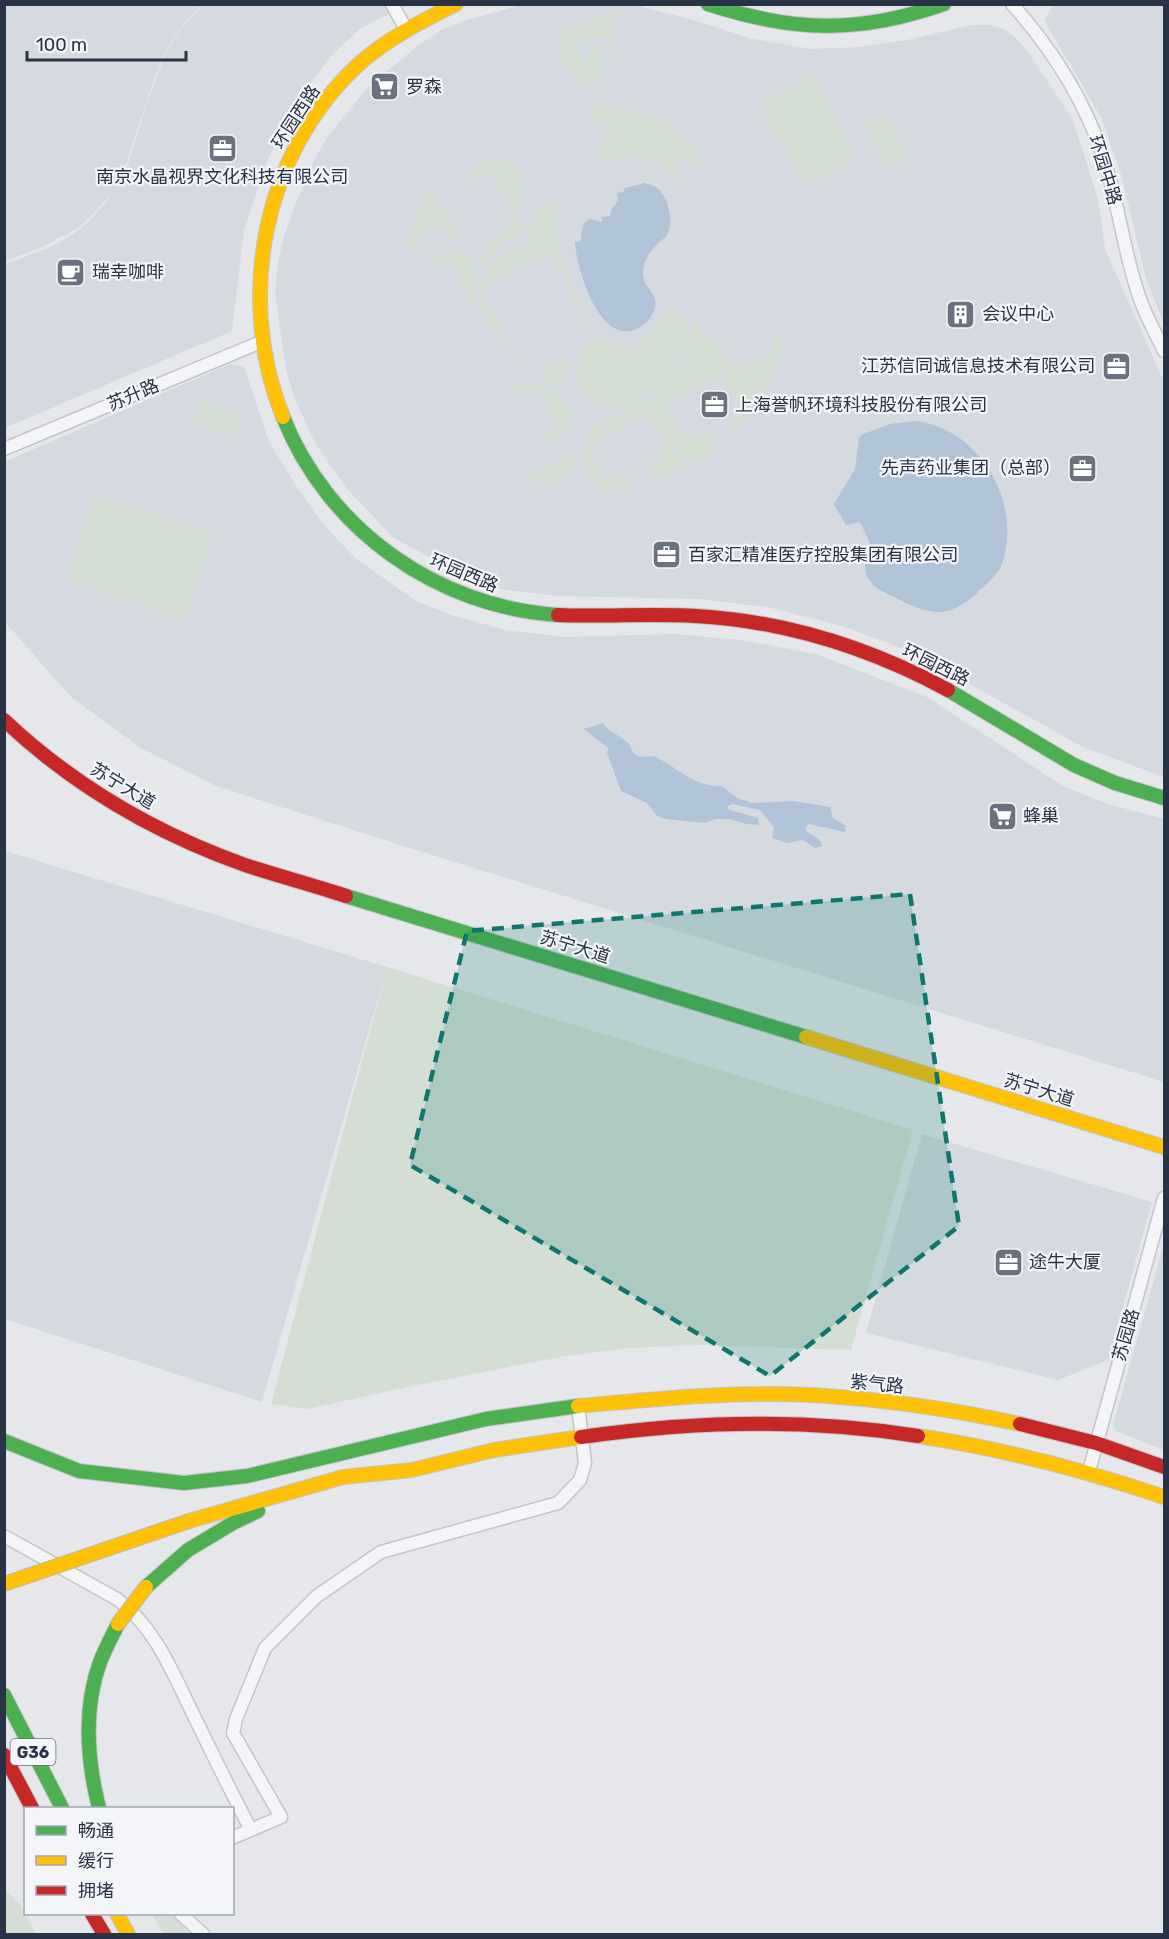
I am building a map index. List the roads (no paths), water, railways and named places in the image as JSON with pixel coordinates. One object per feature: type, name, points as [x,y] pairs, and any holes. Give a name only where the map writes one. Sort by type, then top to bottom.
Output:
[{"type":"main road","name":"环园西路","points":[[456,4],[379,48],[349,73],[326,100],[305,131],[288,163],[271,207],[263,245],[259,284],[261,342],[270,385],[279,412],[310,471],[334,504],[363,533],[391,556],[424,578],[455,592],[499,607],[538,614],[596,618],[676,615],[712,618],[764,624],[829,639],[869,653],[936,683],[1082,770],[1123,787],[1164,798]]},
{"type":"main road","points":[[708,4],[735,15],[768,22],[837,27],[887,23],[916,16],[944,4]]},
{"type":"main road","name":"苏宁大道","points":[[4,720],[21,737],[70,775],[118,807],[170,834],[246,865],[1164,1147]]},
{"type":"main road","name":"紫气路","points":[[393,1442],[486,1419],[578,1406],[736,1396],[809,1395],[938,1409],[1005,1421],[1096,1443],[1164,1467]]},
{"type":"main road","points":[[4,1571],[185,1515],[343,1477],[412,1470],[494,1450],[644,1428],[737,1425],[808,1426],[936,1437],[1001,1449],[1089,1471],[1164,1497]]},
{"type":"main road","points":[[4,1441],[79,1471],[184,1483],[247,1476],[393,1442]]},
{"type":"main road","points":[[249,1489],[326,1466],[393,1442]]},
{"type":"main road","points":[[98,1807],[93,1788],[89,1741],[90,1701],[100,1662],[118,1624],[146,1587],[188,1550],[233,1523],[281,1500],[343,1477]]},
{"type":"main road","points":[[4,1584],[185,1515],[204,1502]]},
{"type":"main road","name":"G36","points":[[4,1695],[61,1807]]},
{"type":"main road","name":"G36","points":[[4,1757],[31,1807]]},
{"type":"main road","points":[[93,1915],[104,1935]]},
{"type":"main road","points":[[118,1915],[136,1931]]},
{"type":"street","points":[[392,4],[407,31]]},
{"type":"street","name":"环园中路","points":[[1012,4],[1053,55],[1089,119],[1115,196],[1138,294],[1164,351]]},
{"type":"street","name":"苏升路","points":[[4,449],[261,342]]},
{"type":"street","name":"苏园路","points":[[1089,1471],[1164,1198]]},
{"type":"street","points":[[234,1837],[281,1817],[234,1733],[236,1719],[265,1648],[317,1596],[381,1552],[558,1503],[580,1480],[585,1463],[578,1406]]},
{"type":"street","points":[[4,1536],[117,1599],[144,1625],[164,1654],[251,1830]]},
{"type":"street","points":[[182,1915],[203,1935]]},
{"type":"water","points":[[644,183],[655,187],[663,195],[670,212],[670,225],[667,236],[651,251],[643,268],[646,284],[655,298],[654,310],[639,328],[631,331],[619,330],[608,324],[591,298],[579,267],[575,242],[581,241],[582,228],[587,221],[591,219],[601,222],[603,220],[601,217],[610,216],[612,208],[618,201],[617,193],[623,192],[625,188]]},
{"type":"water","points":[[915,421],[954,434],[970,446],[984,462],[994,479],[1002,498],[1006,518],[1006,547],[999,570],[969,600],[949,610],[939,612],[907,603],[877,588],[869,580],[865,562],[875,554],[860,522],[846,525],[834,504],[855,469],[861,435],[890,424]]},
{"type":"water","points":[[603,723],[628,743],[636,755],[658,758],[696,781],[712,786],[722,786],[737,798],[752,803],[793,801],[830,807],[833,818],[846,826],[845,832],[809,824],[805,828],[806,831],[820,840],[822,846],[815,848],[802,840],[787,843],[772,838],[774,827],[760,810],[732,804],[727,807],[730,810],[758,818],[759,825],[730,819],[715,819],[705,823],[657,816],[647,803],[621,791],[607,753],[608,748],[584,729]]},
{"type":"place","name":"罗森","points":[[385,87]]},
{"type":"place","name":"南京水晶视界文化科技有限公司","points":[[222,148]]},
{"type":"place","name":"瑞幸咖啡","points":[[71,272]]},
{"type":"place","name":"会议中心","points":[[961,314]]},
{"type":"place","name":"江苏信同诚信息技术有限公司","points":[[1116,366]]},
{"type":"place","name":"上海誉帆环境科技股份有限公司","points":[[714,405]]},
{"type":"place","name":"先声药业集团（总部）","points":[[1082,468]]},
{"type":"place","name":"百家汇精准医疗控股集团有限公司","points":[[667,555]]},
{"type":"place","name":"蜂巢","points":[[1002,816]]},
{"type":"place","name":"途牛大厦","points":[[1008,1262]]}]
